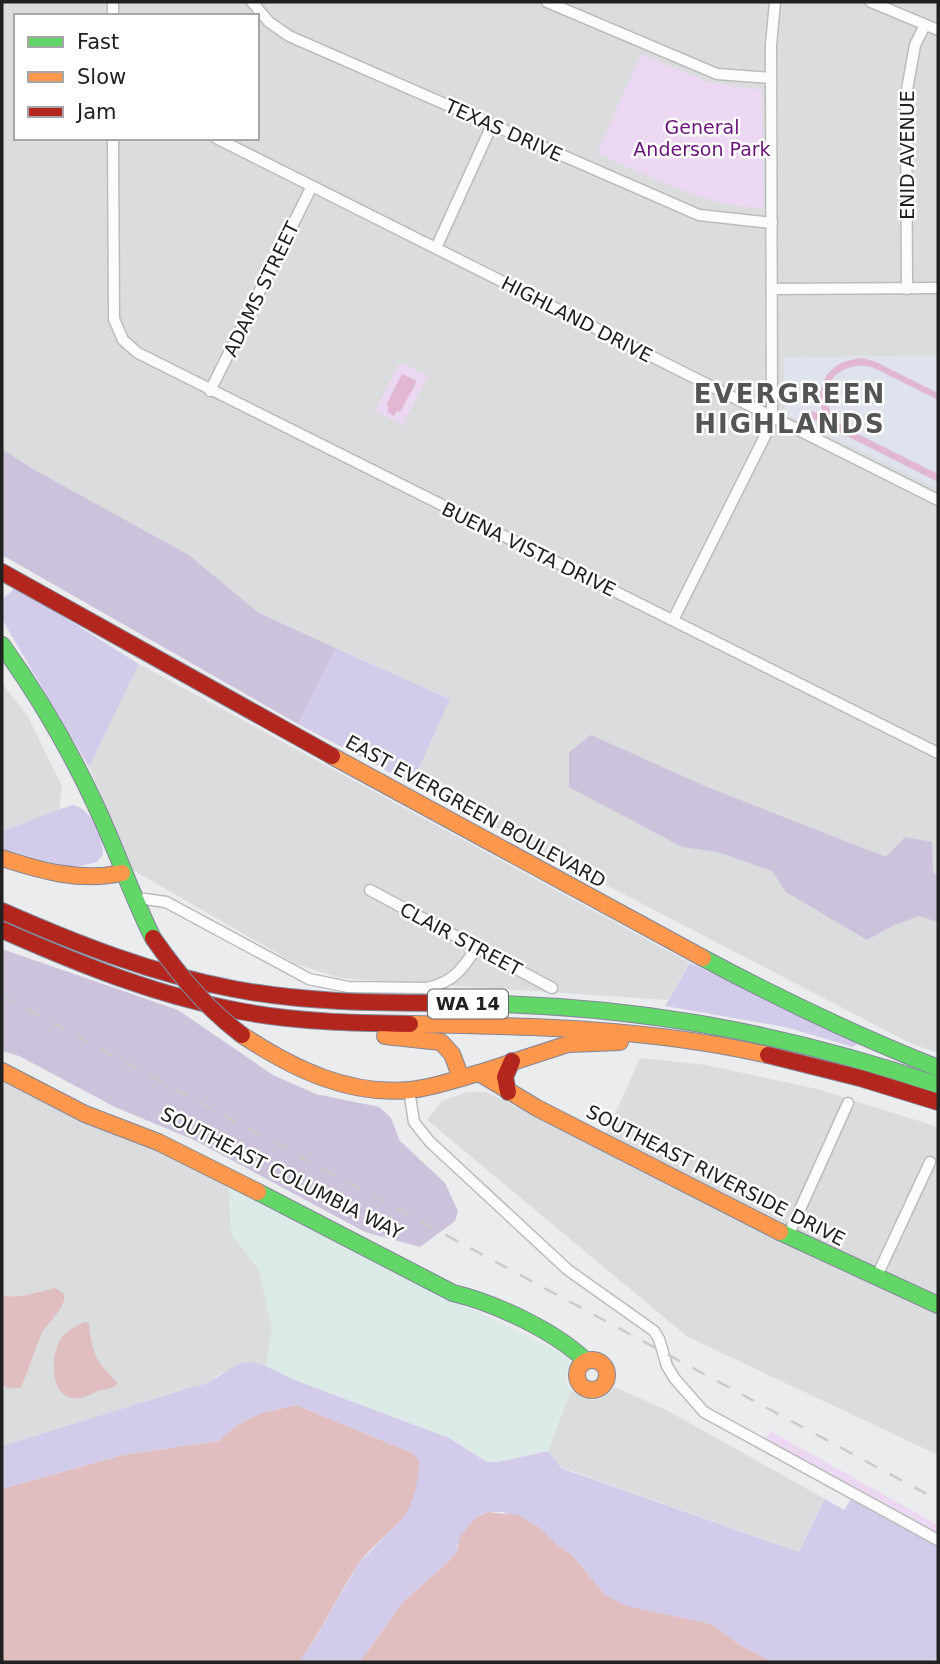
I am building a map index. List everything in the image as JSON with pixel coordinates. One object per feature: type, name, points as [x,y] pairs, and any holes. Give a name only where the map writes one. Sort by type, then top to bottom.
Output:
[{"type":"main road","name":"EAST EVERGREEN BOULEVARD","points":[[2,572],[199,680],[282,729],[722,969],[852,1034],[938,1068]]},
{"type":"main road","points":[[2,645],[37,697],[78,769],[122,873],[153,937],[189,988],[224,1022],[290,1066],[333,1082],[374,1090],[409,1090],[479,1073],[552,1047],[579,1042],[616,1042],[709,1050],[749,1049]]},
{"type":"main road","points":[[2,858],[71,876],[104,878],[122,873]]},
{"type":"main road","name":"WA 14","points":[[2,911],[113,957],[216,986],[322,1001],[565,1006],[656,1015],[779,1037],[906,1073],[938,1085]]},
{"type":"main road","name":"WA 14","points":[[2,930],[81,966],[154,991],[281,1018],[384,1025],[584,1027],[666,1036],[749,1049],[856,1076],[938,1102]]},
{"type":"main road","points":[[281,1018],[353,1033],[441,1042],[449,1048],[461,1078]]},
{"type":"main road","name":"SOUTHEAST COLUMBIA WAY","points":[[2,1061],[87,1105],[189,1145],[456,1285],[464,1294],[567,1346],[581,1354],[586,1361]]},
{"type":"main road","points":[[508,1092],[505,1077],[512,1061]]},
{"type":"main road","name":"SOUTHEAST COLUMBIA WAY","points":[[2,1071],[85,1114],[179,1151],[453,1293],[464,1294]]},
{"type":"main road","name":"SOUTHEAST RIVERSIDE DRIVE","points":[[479,1073],[508,1092],[788,1236],[938,1305]]},
{"type":"street","name":"TEXAS DRIVE","points":[[252,2],[269,22],[289,36],[699,215],[772,223]]},
{"type":"street","points":[[547,2],[717,74],[771,78]]},
{"type":"street","points":[[673,620],[768,430],[772,416],[771,45],[775,2]]},
{"type":"street","points":[[871,2],[938,30]]},
{"type":"street","name":"ENID AVENUE","points":[[907,289],[906,95],[915,45],[925,24]]},
{"type":"street","points":[[436,248],[492,125]]},
{"type":"street","name":"BUENA VISTA DRIVE","points":[[113,140],[114,318],[123,340],[138,353],[938,753]]},
{"type":"street","name":"HIGHLAND DRIVE","points":[[220,140],[938,500]]},
{"type":"street","name":"ADAMS STREET","points":[[210,391],[312,186]]},
{"type":"street","points":[[772,289],[938,288]]},
{"type":"street","name":"CLAIR STREET","points":[[370,890],[552,988]]},
{"type":"street","points":[[135,901],[145,899],[166,902],[309,979],[327,985],[427,988],[439,986],[452,980],[464,968],[476,948]]},
{"type":"street","points":[[409,1090],[414,1122],[430,1142],[568,1270],[654,1331],[671,1373],[704,1412],[938,1540]]},
{"type":"street","points":[[788,1236],[848,1103]]},
{"type":"street","points":[[876,1278],[930,1162]]},
{"type":"shaded area","points":[[2,2],[938,2],[938,355],[784,358],[785,413],[938,489],[938,1053],[910,1043],[412,784],[450,699],[259,613],[189,555],[33,469],[2,449]]},
{"type":"shaded area","points":[[938,355],[938,489],[785,413],[784,358]]},
{"type":"shaded area","points":[[862,358],[874,361],[938,393],[938,400],[872,367],[858,366],[836,375],[830,384],[828,405],[834,416],[844,427],[938,474],[938,482],[809,417],[812,411],[824,416],[821,404],[822,384],[832,369],[850,360]]},
{"type":"shaded area","points":[[402,374],[417,381],[400,412],[397,411],[394,416],[387,412],[389,407],[386,405]]},
{"type":"shaded area","points":[[2,449],[33,469],[189,555],[259,613],[336,648],[298,724],[2,555]]},
{"type":"shaded area","points":[[14,589],[22,591],[139,664],[89,767],[3,621],[3,599]]},
{"type":"shaded area","points":[[336,648],[450,699],[412,784],[298,724]]},
{"type":"shaded area","points":[[139,664],[690,963],[668,1000],[339,978],[296,964],[131,869],[89,767]]},
{"type":"shaded area","points":[[2,683],[28,717],[62,786],[59,810],[2,831]]},
{"type":"shaded area","points":[[591,735],[707,787],[886,857],[905,837],[932,842],[933,872],[938,876],[938,922],[919,916],[892,926],[867,940],[786,892],[772,871],[718,852],[682,847],[569,787],[569,752]]},
{"type":"shaded area","points":[[72,805],[85,811],[95,824],[103,854],[97,862],[71,868],[2,849],[2,831]]},
{"type":"shaded area","points":[[2,949],[178,1010],[273,1075],[316,1094],[379,1107],[391,1118],[400,1141],[445,1183],[458,1211],[455,1221],[420,1247],[365,1232],[194,1140],[115,1107],[19,1056],[2,1051]]},
{"type":"shaded area","points":[[690,963],[859,1043],[853,1047],[785,1027],[665,1006]]},
{"type":"shaded area","points":[[640,1058],[706,1065],[817,1089],[938,1127],[938,1455],[688,1337],[427,1120],[442,1101],[467,1092],[486,1092],[600,1148]]},
{"type":"shaded area","points":[[2,1076],[228,1181],[249,1254],[259,1270],[272,1329],[266,1367],[259,1363],[223,1372],[202,1387],[195,1386],[2,1446]]},
{"type":"shaded area","points":[[228,1181],[411,1279],[566,1355],[570,1361],[565,1381],[571,1390],[548,1451],[487,1462],[449,1438],[266,1367],[272,1329],[259,1270],[231,1234]]},
{"type":"shaded area","points":[[55,1288],[64,1294],[64,1301],[42,1332],[21,1388],[7,1388],[2,1383],[2,1296],[23,1296]]},
{"type":"shaded area","points":[[85,1322],[89,1323],[96,1356],[118,1383],[81,1398],[70,1398],[62,1393],[57,1385],[54,1375],[55,1353],[63,1335]]},
{"type":"shaded area","points":[[248,1362],[259,1363],[297,1381],[449,1438],[487,1462],[548,1451],[561,1468],[799,1552],[825,1499],[844,1510],[851,1499],[938,1546],[938,1654],[934,1662],[772,1662],[740,1645],[711,1624],[626,1607],[605,1595],[573,1556],[540,1528],[503,1512],[488,1512],[476,1518],[457,1546],[457,1552],[448,1562],[403,1602],[360,1662],[299,1662],[358,1564],[402,1519],[412,1453],[296,1405],[259,1414],[236,1426],[219,1441],[123,1455],[2,1489],[2,1446],[201,1385],[233,1367]]},
{"type":"shaded area","points":[[615,1387],[668,1411],[825,1499],[799,1552],[558,1466],[548,1451],[571,1390],[581,1397],[593,1400],[603,1398]]},
{"type":"shaded area","points":[[296,1405],[412,1453],[419,1460],[415,1492],[405,1515],[358,1564],[299,1662],[2,1662],[2,1489],[123,1455],[219,1441],[236,1426],[259,1414]]},
{"type":"shaded area","points":[[488,1512],[518,1515],[540,1528],[573,1556],[605,1595],[626,1606],[711,1624],[740,1645],[772,1662],[360,1662],[403,1602],[448,1562],[457,1552],[459,1539],[466,1529],[476,1518]]},
{"type":"green space","name":"General Anderson Park","points":[[641,54],[708,82],[762,90],[763,208],[699,196],[597,153]]},
{"type":"green space","points":[[400,362],[428,376],[403,425],[375,411]]},
{"type":"green space","points":[[770,1431],[938,1525],[938,1546],[760,1450]]},
{"type":"railway","points":[[2,996],[938,1500]]},
{"type":"traffic: fast","points":[[2,645],[28,683],[75,763],[153,938]]},
{"type":"traffic: fast","points":[[703,958],[819,1016],[938,1068]]},
{"type":"traffic: fast","points":[[441,1003],[570,1008],[693,1023],[814,1048],[938,1085]]},
{"type":"traffic: fast","points":[[258,1192],[453,1293],[524,1319],[558,1339],[586,1361]]},
{"type":"traffic: fast","points":[[780,1232],[938,1305]]},
{"type":"traffic: slow","points":[[332,756],[703,958]]},
{"type":"traffic: slow","points":[[2,858],[46,871],[76,876],[122,873]]},
{"type":"traffic: slow","points":[[410,1024],[590,1030],[679,1039],[768,1055]]},
{"type":"traffic: slow","points":[[242,1035],[301,1068],[343,1084],[365,1089],[419,1089],[479,1073],[537,1108],[780,1232]]},
{"type":"traffic: slow","points":[[385,1036],[441,1042],[452,1054],[461,1078]]},
{"type":"traffic: slow","points":[[479,1073],[568,1044],[620,1042]]},
{"type":"traffic: slow","points":[[2,1071],[85,1114],[158,1142],[258,1192]]},
{"type":"traffic: slow","points":[[592,1360],[598,1361],[606,1369],[607,1375],[606,1381],[598,1389],[592,1390],[586,1389],[578,1381],[577,1375],[578,1369],[586,1361],[592,1360]]},
{"type":"traffic: jam","points":[[2,572],[332,756]]},
{"type":"traffic: jam","points":[[2,911],[116,957],[204,983],[311,999],[441,1003]]},
{"type":"traffic: jam","points":[[2,930],[121,978],[213,1006],[306,1020],[410,1024]]},
{"type":"traffic: jam","points":[[153,938],[194,990],[242,1035]]},
{"type":"traffic: jam","points":[[768,1055],[860,1078],[938,1102]]},
{"type":"traffic: jam","points":[[508,1092],[505,1077],[512,1061]]},
{"type":"district","name":"EVERGREEN HIGHLANDS","points":[[790,409]]}]
